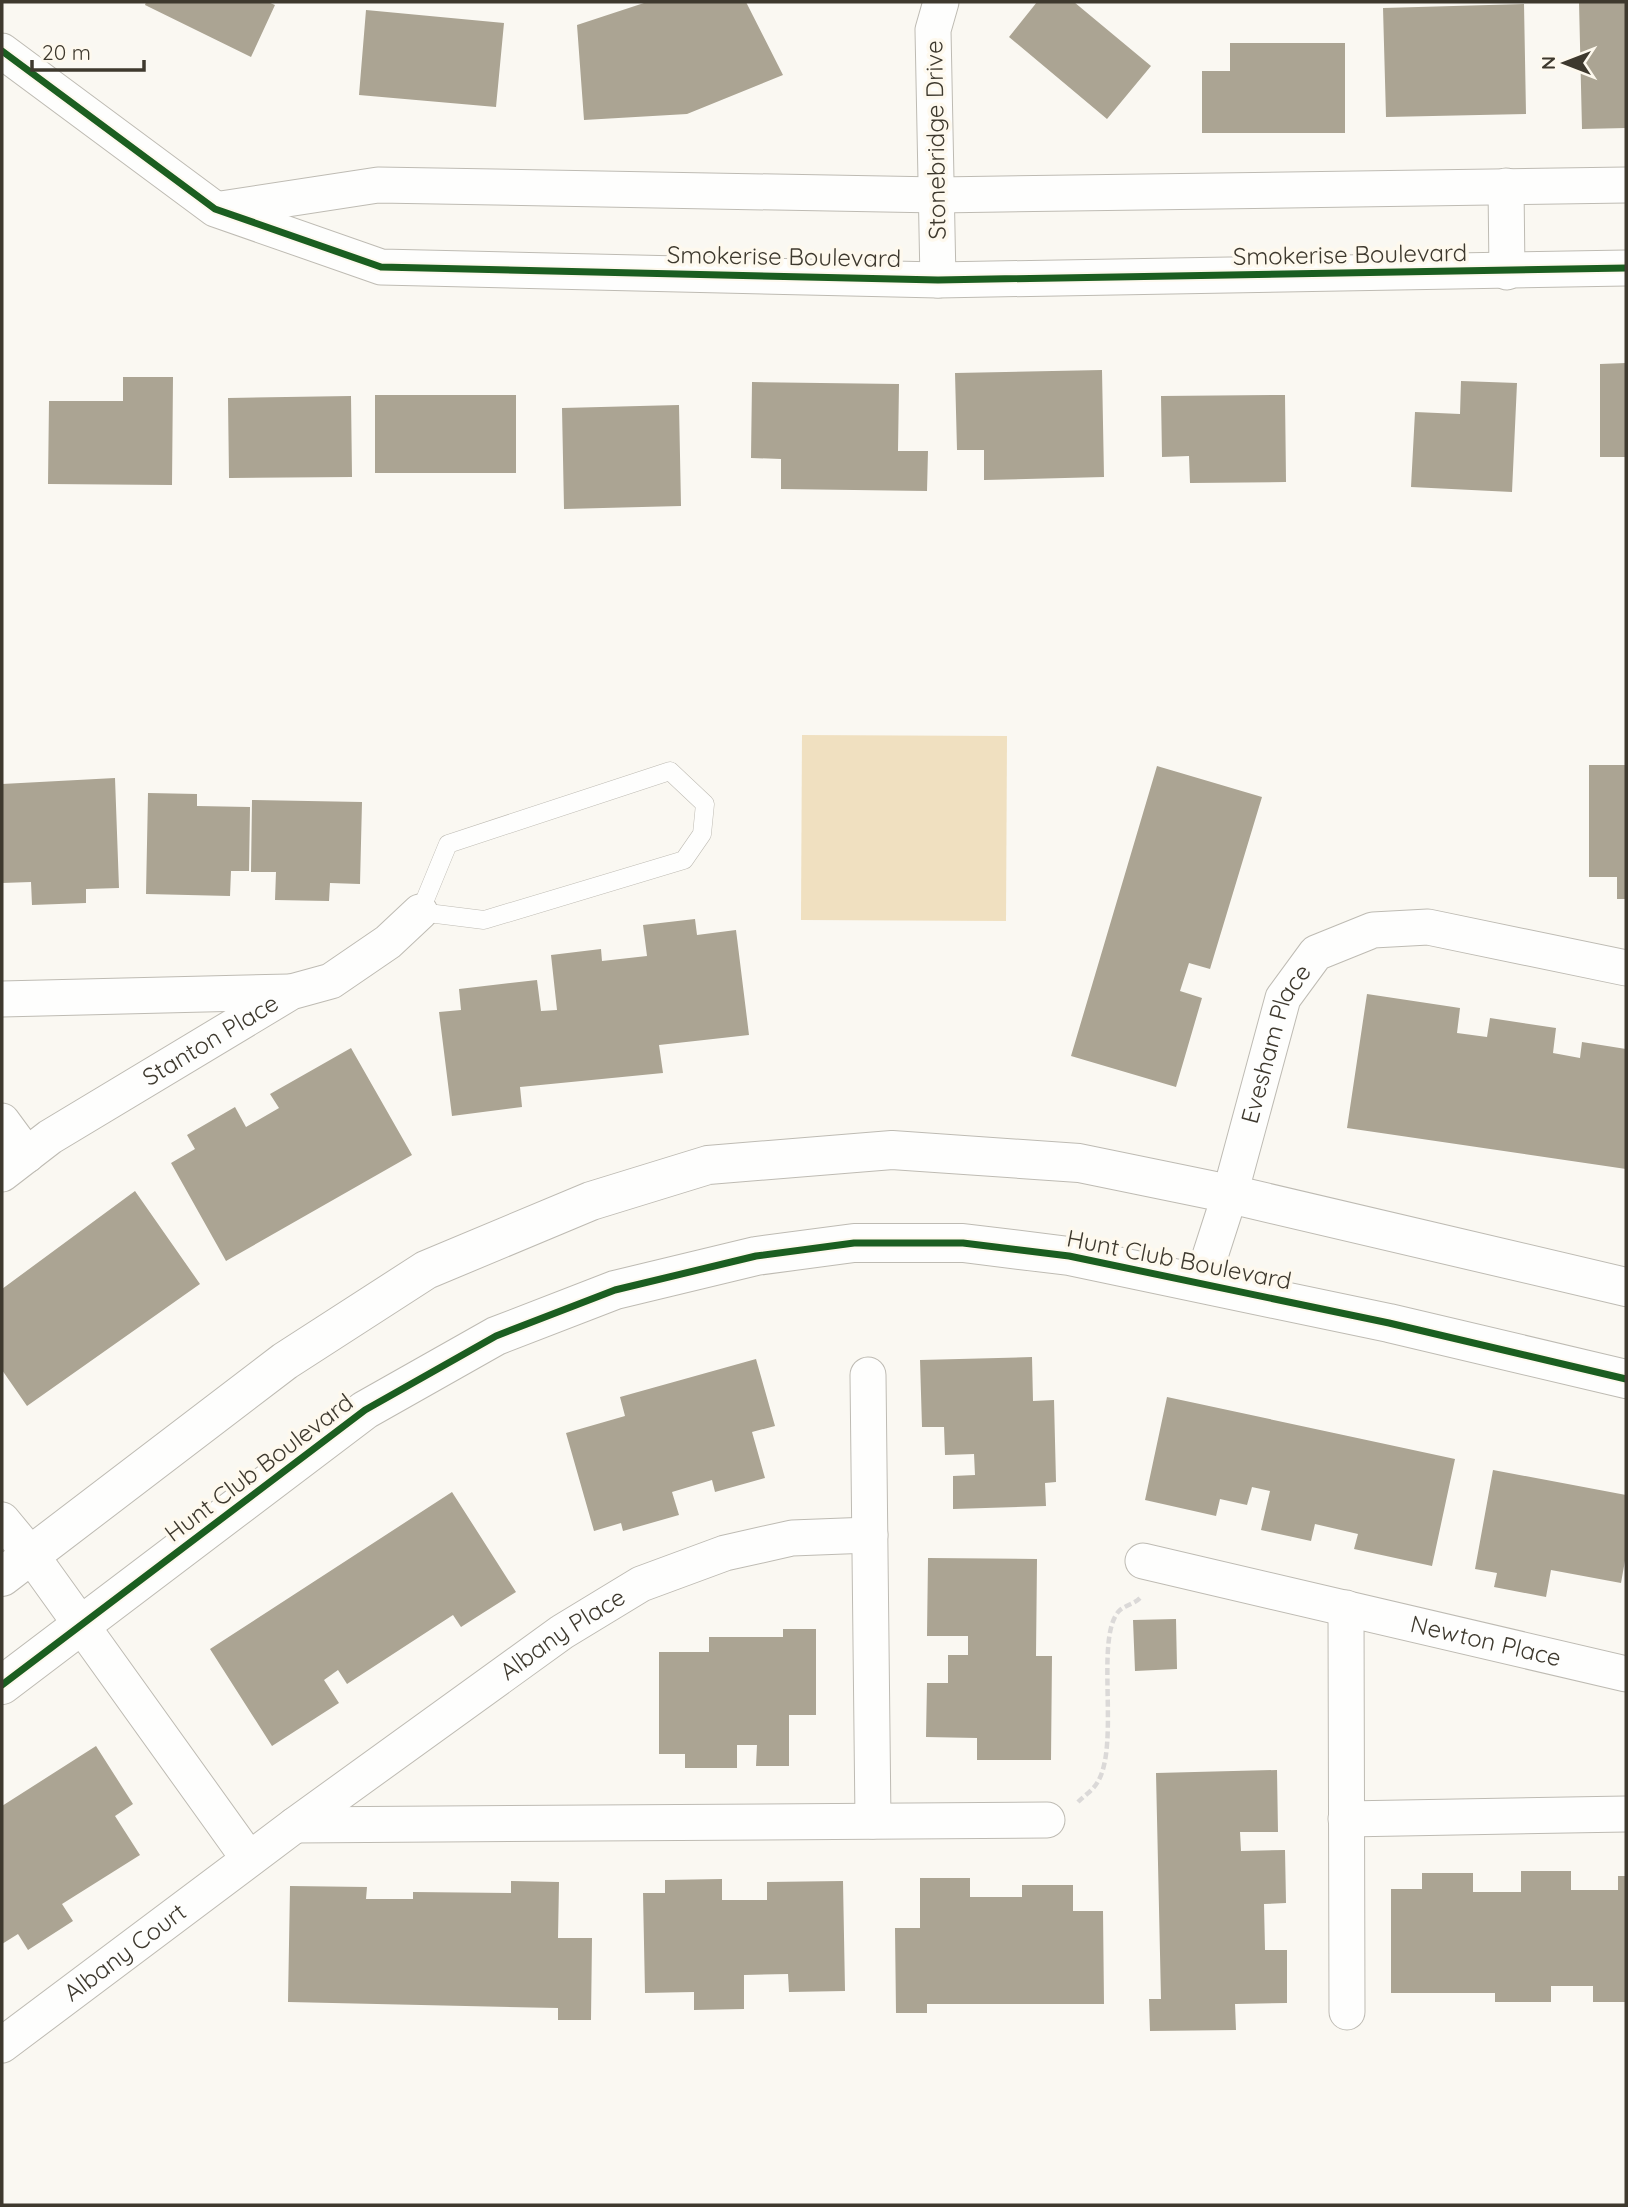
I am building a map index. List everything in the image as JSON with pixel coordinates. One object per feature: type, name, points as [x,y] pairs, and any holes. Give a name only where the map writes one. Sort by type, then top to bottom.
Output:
[{"type":"street","name":"Stonebridge Drive","points":[[938,280],[933,30],[941,2]]},
{"type":"street","name":"Smokerise Boulevard","points":[[2,51],[215,209],[381,267],[938,280],[1626,268]]},
{"type":"street","points":[[215,209],[378,185],[938,195],[1626,185]]},
{"type":"street","points":[[1506,187],[1507,272]]},
{"type":"street","name":"Stanton Place","points":[[15,1164],[50,1137],[291,992],[331,981],[388,942],[420,912]]},
{"type":"street","name":"Evesham Place","points":[[1201,1284],[1230,1194],[1283,998],[1316,953],[1373,930],[1428,927],[1626,968]]},
{"type":"street","points":[[2,999],[291,992]]},
{"type":"street","points":[[2,1121],[15,1164]]},
{"type":"street","points":[[16,1566],[285,1361],[426,1270],[591,1201],[708,1166],[892,1150],[1079,1163],[1230,1194],[1626,1287]]},
{"type":"street","name":"Hunt Club Boulevard","points":[[2,1685],[365,1410],[496,1336],[615,1290],[756,1256],[854,1242],[963,1243],[1069,1256],[1389,1323],[1626,1378]]},
{"type":"street","points":[[869,1375],[873,1821]]},
{"type":"street","points":[[2,1520],[16,1566],[82,1626],[249,1859]]},
{"type":"street","name":"Albany Place","points":[[249,1859],[562,1633],[641,1584],[725,1553],[792,1538],[870,1535]]},
{"type":"street","name":"Newton Place","points":[[1148,1562],[1626,1674]]},
{"type":"street","points":[[1346,1608],[1347,2011]]},
{"type":"street","points":[[1346,1819],[1626,1814]]},
{"type":"street","points":[[295,1825],[1047,1819]]},
{"type":"street","name":"Albany Court","points":[[2,2045],[249,1859]]},
{"type":"lane","points":[[670,771],[705,804],[702,834],[684,860],[484,920],[420,912],[448,844],[670,771]]},
{"type":"path","points":[[1047,1819],[1076,1805],[1097,1782],[1106,1759],[1108,1660],[1113,1622],[1119,1611],[1140,1600],[1146,1590],[1148,1562]]},
{"type":"shaded area","points":[[802,735],[1007,736],[1006,921],[801,920]]},
{"type":"building","points":[[146,2],[268,2],[275,5],[251,57],[145,5]]},
{"type":"building","points":[[647,2],[746,2],[783,75],[687,114],[584,120],[577,25]]},
{"type":"building","points":[[1037,2],[1074,2],[1151,66],[1107,119],[1009,37]]},
{"type":"building","points":[[1579,2],[1626,2],[1626,128],[1582,129]]},
{"type":"building","points":[[1524,4],[1526,114],[1386,117],[1383,8]]},
{"type":"building","points":[[366,10],[504,23],[496,107],[359,95]]},
{"type":"building","points":[[1230,43],[1345,43],[1345,133],[1202,133],[1202,71],[1230,71]]},
{"type":"building","points":[[1626,363],[1626,457],[1600,457],[1600,364]]},
{"type":"building","points":[[1102,370],[1104,477],[984,480],[984,450],[957,450],[955,373]]},
{"type":"building","points":[[123,377],[173,377],[172,485],[48,484],[49,401],[123,401]]},
{"type":"building","points":[[1461,381],[1517,383],[1512,492],[1411,487],[1415,412],[1460,414]]},
{"type":"building","points":[[752,382],[899,384],[898,451],[928,451],[927,491],[781,489],[781,459],[751,458]]},
{"type":"building","points":[[375,395],[516,395],[516,473],[375,473]]},
{"type":"building","points":[[1285,395],[1286,482],[1190,483],[1189,456],[1162,457],[1161,396]]},
{"type":"building","points":[[351,396],[352,477],[229,478],[228,398]]},
{"type":"building","points":[[679,405],[681,506],[564,509],[562,408]]},
{"type":"building","points":[[1589,765],[1626,765],[1626,899],[1617,899],[1617,877],[1589,877]]},
{"type":"building","points":[[1157,766],[1262,797],[1210,969],[1189,963],[1180,991],[1202,998],[1176,1087],[1071,1056]]},
{"type":"building","points":[[115,778],[119,888],[86,889],[86,903],[32,905],[31,882],[2,883],[2,784]]},
{"type":"building","points":[[148,793],[197,794],[197,806],[250,807],[249,871],[231,871],[230,896],[146,894]]},
{"type":"building","points":[[252,800],[362,802],[360,884],[330,883],[329,901],[275,900],[276,872],[251,872]]},
{"type":"building","points":[[695,919],[697,935],[736,930],[749,1035],[659,1045],[663,1073],[520,1087],[522,1107],[452,1116],[439,1012],[461,1010],[459,989],[537,980],[541,1011],[557,1010],[551,955],[601,949],[602,961],[647,956],[643,925]]},
{"type":"building","points":[[1367,994],[1460,1008],[1457,1033],[1487,1037],[1490,1018],[1556,1028],[1553,1053],[1580,1058],[1582,1042],[1626,1049],[1626,1169],[1347,1128]]},
{"type":"building","points":[[351,1048],[412,1155],[226,1261],[171,1163],[195,1149],[187,1135],[235,1107],[246,1127],[279,1108],[270,1094]]},
{"type":"building","points":[[135,1191],[200,1284],[27,1406],[2,1370],[2,1289]]},
{"type":"building","points":[[1032,1357],[1033,1401],[1054,1400],[1056,1482],[1045,1483],[1046,1506],[953,1509],[953,1476],[975,1475],[974,1454],[945,1455],[944,1427],[922,1427],[920,1360]]},
{"type":"building","points":[[756,1359],[775,1426],[752,1432],[765,1478],[715,1492],[712,1480],[672,1492],[679,1515],[623,1531],[621,1523],[594,1531],[566,1433],[625,1416],[620,1397]]},
{"type":"building","points":[[1167,1397],[1455,1459],[1432,1566],[1354,1549],[1358,1534],[1315,1524],[1311,1541],[1261,1530],[1270,1491],[1252,1487],[1247,1505],[1220,1499],[1216,1516],[1145,1500]]},
{"type":"building","points":[[1493,1470],[1626,1495],[1626,1555],[1621,1583],[1551,1570],[1546,1597],[1494,1587],[1497,1573],[1475,1569]]},
{"type":"building","points":[[452,1492],[516,1592],[461,1627],[453,1615],[347,1684],[338,1670],[324,1680],[339,1703],[272,1746],[210,1649]]},
{"type":"building","points":[[928,1558],[1037,1559],[1036,1656],[1052,1656],[1051,1760],[977,1760],[977,1738],[926,1737],[927,1683],[948,1683],[948,1655],[968,1655],[968,1636],[927,1636]]},
{"type":"building","points":[[1176,1619],[1177,1669],[1135,1671],[1133,1620]]},
{"type":"building","points":[[783,1629],[816,1629],[816,1715],[789,1715],[789,1766],[756,1766],[757,1745],[737,1745],[737,1768],[685,1768],[685,1754],[659,1754],[659,1652],[709,1652],[709,1637],[783,1637]]},
{"type":"building","points":[[96,1746],[133,1804],[115,1816],[140,1855],[62,1904],[73,1921],[28,1950],[18,1934],[2,1944],[2,1806]]},
{"type":"building","points":[[1277,1770],[1278,1832],[1240,1832],[1241,1851],[1285,1850],[1286,1903],[1264,1904],[1265,1950],[1287,1950],[1287,2003],[1235,2004],[1236,2030],[1150,2031],[1149,1999],[1161,1999],[1156,1773]]},
{"type":"building","points":[[1521,1871],[1571,1871],[1571,1890],[1618,1890],[1618,1876],[1626,1876],[1626,2002],[1593,2002],[1593,1986],[1551,1986],[1551,2002],[1495,2002],[1495,1993],[1391,1993],[1391,1889],[1422,1889],[1422,1873],[1473,1873],[1473,1892],[1521,1892]]},
{"type":"building","points":[[920,1878],[970,1878],[970,1897],[1022,1897],[1022,1885],[1073,1885],[1073,1911],[1103,1911],[1104,2004],[927,2004],[927,2013],[896,2013],[895,1928],[920,1928]]},
{"type":"building","points":[[722,1879],[722,1900],[767,1900],[767,1882],[843,1881],[845,1991],[789,1992],[788,1974],[744,1975],[744,2009],[694,2010],[694,1992],[645,1993],[643,1893],[665,1893],[665,1880]]},
{"type":"building","points":[[511,1881],[559,1882],[558,1938],[592,1938],[591,2020],[558,2020],[558,2008],[288,2002],[290,1886],[367,1887],[366,1899],[413,1899],[413,1892],[511,1893]]},
{"type":"cycle path","points":[[2,51],[215,209],[381,267],[938,280],[1626,268]]},
{"type":"cycle path","points":[[2,1685],[365,1410],[496,1336],[615,1290],[756,1256],[854,1243],[963,1243],[1069,1256],[1389,1323],[1626,1379]]}]
